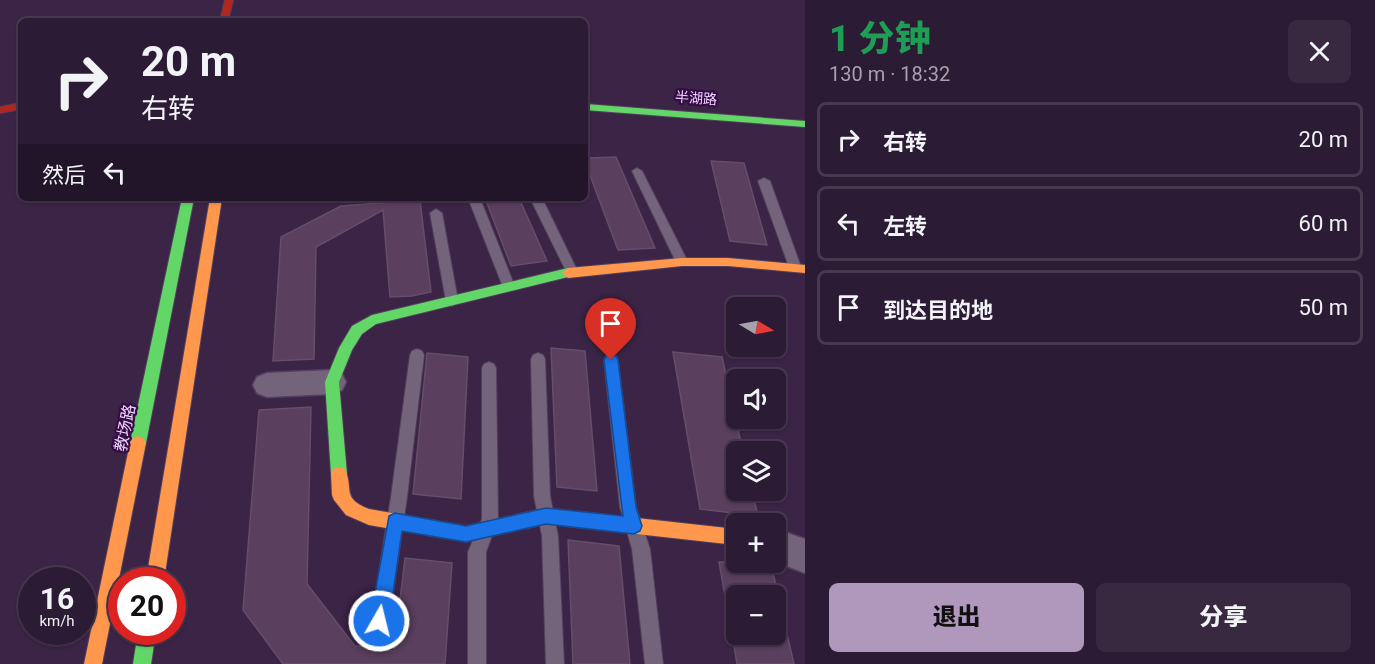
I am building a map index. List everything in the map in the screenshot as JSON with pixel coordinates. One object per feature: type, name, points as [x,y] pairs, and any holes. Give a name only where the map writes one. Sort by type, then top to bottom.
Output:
[{"type":"street","points":[[225,18],[229,0]]},
{"type":"street","points":[[0,110],[18,107]]},
{"type":"street","name":"半湖路","points":[[588,107],[805,124]]},
{"type":"street","name":"教场路","points":[[93,664],[187,201]]},
{"type":"street","points":[[157,567],[216,201]]},
{"type":"street","points":[[726,536],[546,516],[466,534],[369,518],[352,510],[340,495],[332,382],[346,348],[357,330],[372,320],[572,272],[682,262],[728,262],[800,268]]},
{"type":"street","points":[[267,385],[332,382]]},
{"type":"street","points":[[786,549],[805,556]]},
{"type":"street","points":[[142,664],[145,645]]},
{"type":"lane","points":[[637,171],[682,262]]},
{"type":"lane","points":[[764,181],[800,268]]},
{"type":"lane","points":[[475,201],[509,287]]},
{"type":"lane","points":[[537,201],[572,272]]},
{"type":"lane","points":[[436,213],[452,301]]},
{"type":"lane","points":[[377,641],[417,355]]},
{"type":"lane","points":[[538,359],[542,496],[550,537],[555,664]]},
{"type":"lane","points":[[611,360],[628,507],[641,549],[654,664]]},
{"type":"lane","points":[[477,664],[477,552],[490,519],[489,368]]},
{"type":"building","points":[[616,157],[655,248],[618,250],[588,170],[588,158]]},
{"type":"building","points":[[711,161],[744,163],[767,245],[730,241]]},
{"type":"building","points":[[420,201],[431,292],[390,297],[383,210],[316,247],[314,359],[273,361],[281,237],[341,206]]},
{"type":"building","points":[[486,201],[520,201],[547,261],[511,266]]},
{"type":"building","points":[[551,348],[585,351],[597,491],[557,487]]},
{"type":"building","points":[[673,352],[722,357],[726,375],[726,429],[738,429],[741,441],[726,441],[726,501],[755,501],[757,513],[700,509]]},
{"type":"building","points":[[427,353],[468,357],[461,499],[413,494]]},
{"type":"building","points":[[311,407],[307,584],[355,646],[367,647],[376,652],[394,651],[405,558],[452,563],[445,664],[283,664],[243,610],[259,410]]},
{"type":"building","points":[[568,540],[619,546],[630,664],[573,664]]},
{"type":"building","points":[[719,562],[726,562],[726,573],[773,573],[776,585],[726,585],[725,596]]},
{"type":"building","points":[[787,634],[794,664],[737,664],[734,645],[786,645]]},
{"type":"traffic: fast","points":[[588,107],[805,124]]},
{"type":"traffic: fast","points":[[138,443],[187,201]]},
{"type":"traffic: fast","points":[[339,474],[332,382],[346,348],[357,330],[372,320],[568,273]]},
{"type":"traffic: fast","points":[[142,664],[145,645]]},
{"type":"traffic: slow","points":[[157,567],[216,201]]},
{"type":"traffic: slow","points":[[568,273],[682,262],[728,262],[805,269]]},
{"type":"traffic: slow","points":[[93,664],[138,443]]},
{"type":"traffic: slow","points":[[339,474],[340,495],[352,510],[369,517],[466,534],[546,516],[726,536]]},
{"type":"traffic: jam","points":[[225,18],[229,0]]},
{"type":"traffic: jam","points":[[0,110],[18,107]]},
{"type":"route","points":[[379,621],[395,521],[466,534],[546,516],[634,526],[628,507],[611,360]]}]
